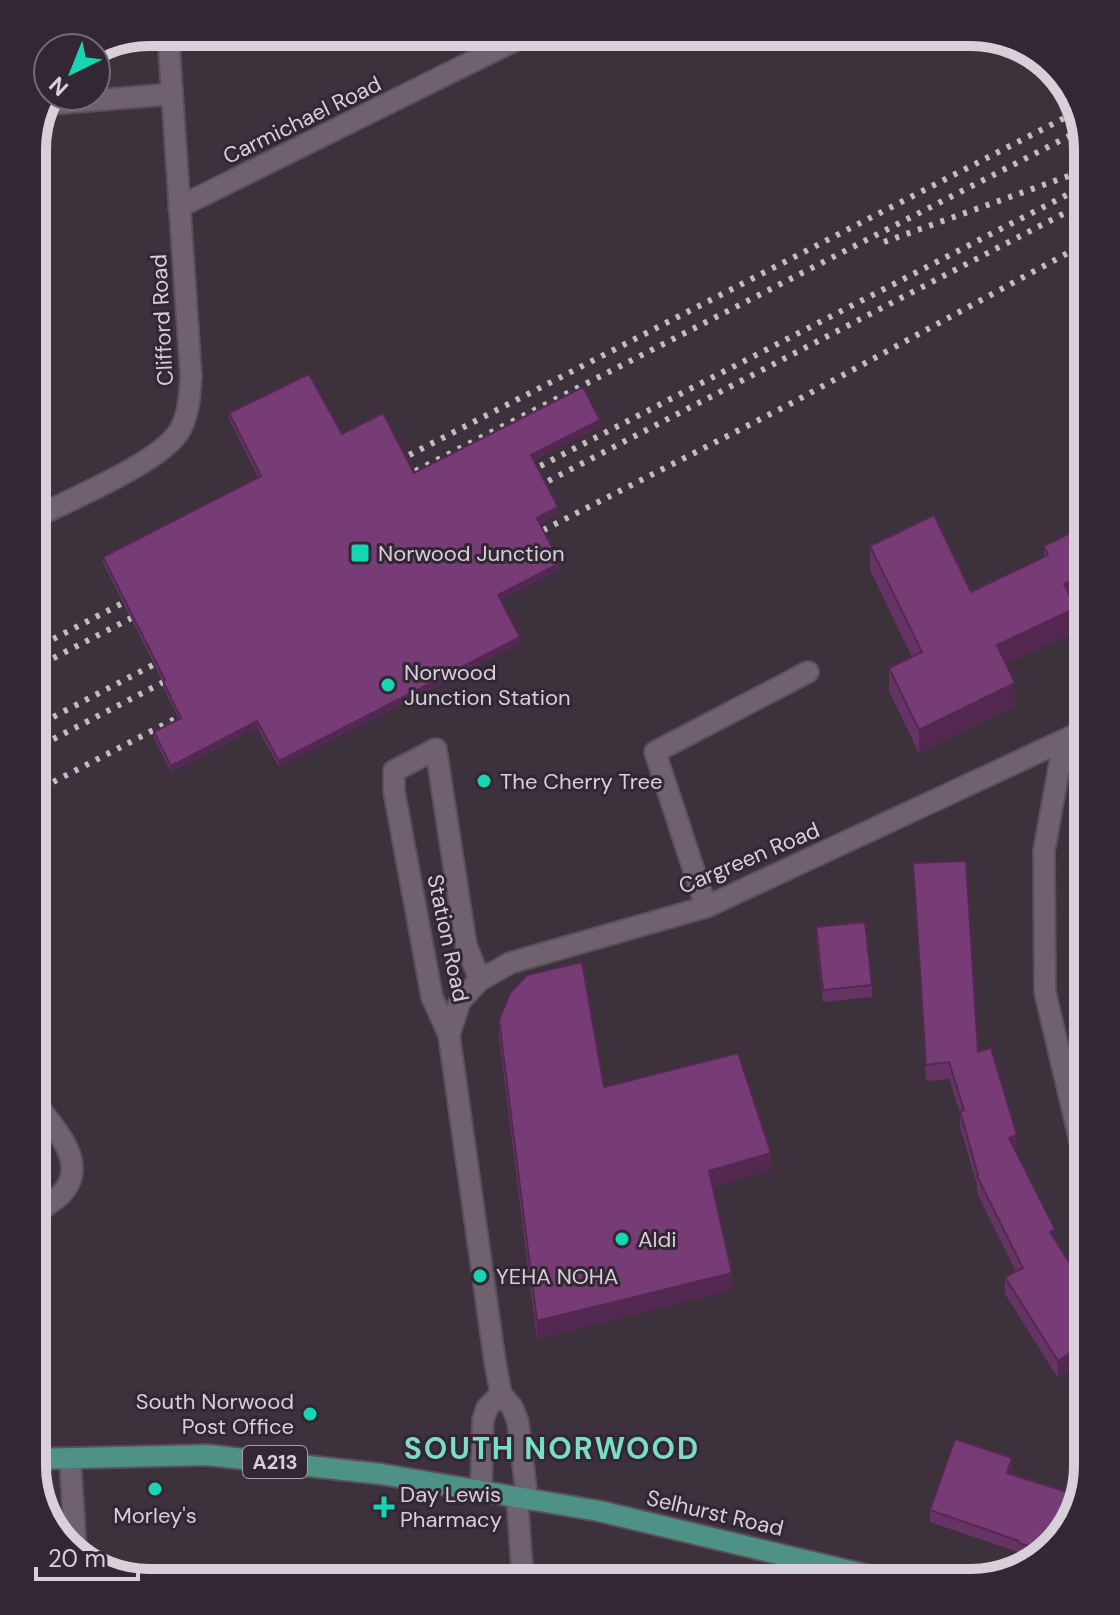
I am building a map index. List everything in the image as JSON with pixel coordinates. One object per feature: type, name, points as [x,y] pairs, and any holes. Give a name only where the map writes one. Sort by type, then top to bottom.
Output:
[{"type":"main road","name":"A213","points":[[46,1459],[207,1455],[381,1474],[522,1497]]},
{"type":"main road","name":"Selhurst Road","points":[[522,1497],[714,1536],[845,1569]]},
{"type":"street","name":"Clifford Road","points":[[46,512],[147,459],[169,443],[186,415],[191,376],[169,46]]},
{"type":"street","name":"Carmichael Road","points":[[179,207],[504,46]]},
{"type":"street","points":[[112,99],[172,94]]},
{"type":"street","points":[[706,907],[655,752],[808,672]]},
{"type":"street","name":"Cargreen Road","points":[[449,1035],[460,1001],[480,980],[510,963],[706,907],[1074,735]]},
{"type":"street","points":[[1064,740],[1044,851],[1045,992],[1074,1115]]},
{"type":"street","name":"Station Road","points":[[480,980],[466,945],[436,749],[394,771],[394,791],[432,997],[449,1035],[501,1394],[512,1407],[518,1422],[523,1569]]},
{"type":"street","points":[[46,1118],[71,1152],[72,1173],[61,1195],[46,1206]]},
{"type":"street","points":[[481,1490],[483,1420],[487,1408],[501,1394]]},
{"type":"street","points":[[70,1458],[75,1538]]},
{"type":"building","points":[[309,374],[342,434],[383,413],[414,473],[583,387],[600,420],[531,455],[558,507],[537,518],[560,563],[498,595],[520,637],[279,761],[257,721],[171,766],[154,732],[181,718],[103,557],[261,476],[229,413]]},
{"type":"building","points":[[934,515],[971,592],[1048,555],[1044,546],[1074,531],[1074,579],[1064,584],[1074,609],[997,645],[1015,683],[919,730],[889,668],[922,652],[870,546]]},
{"type":"building","points":[[966,861],[978,1052],[991,1048],[1017,1135],[1009,1138],[1055,1229],[1050,1232],[1074,1270],[1074,1360],[1070,1353],[1058,1361],[1005,1277],[1023,1268],[977,1176],[960,1111],[964,1110],[949,1062],[926,1065],[913,863]]},
{"type":"building","points":[[865,922],[872,985],[823,990],[816,927]]},
{"type":"building","name":"Aldi","points":[[582,962],[604,1087],[738,1053],[771,1153],[709,1171],[732,1273],[537,1321],[499,1020],[510,993],[527,975]]},
{"type":"building","points":[[955,1439],[1012,1458],[1007,1473],[1070,1493],[1053,1529],[1034,1548],[930,1510]]},
{"type":"railway","points":[[388,466],[1068,116]]},
{"type":"railway","points":[[394,482],[1073,134]]},
{"type":"railway","points":[[884,242],[1074,174]]},
{"type":"railway","points":[[519,477],[1074,191]]},
{"type":"railway","points":[[527,492],[1074,208]]},
{"type":"railway","points":[[522,541],[788,405],[1074,250]]},
{"type":"railway","points":[[46,643],[142,593]]},
{"type":"railway","points":[[46,662],[149,609]]},
{"type":"railway","points":[[46,721],[174,654]]},
{"type":"railway","points":[[46,743],[183,672]]},
{"type":"railway","points":[[46,786],[198,707]]},
{"type":"place","name":"Norwood Junction","points":[[360,553]]},
{"type":"place","name":"Norwood Junction Station","points":[[388,685]]},
{"type":"place","name":"The Cherry Tree","points":[[484,781]]},
{"type":"place","name":"Aldi","points":[[622,1239]]},
{"type":"place","name":"YEHA NOHA","points":[[480,1276]]},
{"type":"place","name":"South Norwood Post Office","points":[[310,1414]]},
{"type":"place","name":"Morley's","points":[[155,1489]]},
{"type":"place","name":"Day Lewis Pharmacy","points":[[384,1507]]},
{"type":"district","name":"SOUTH NORWOOD","points":[[552,1448]]}]
